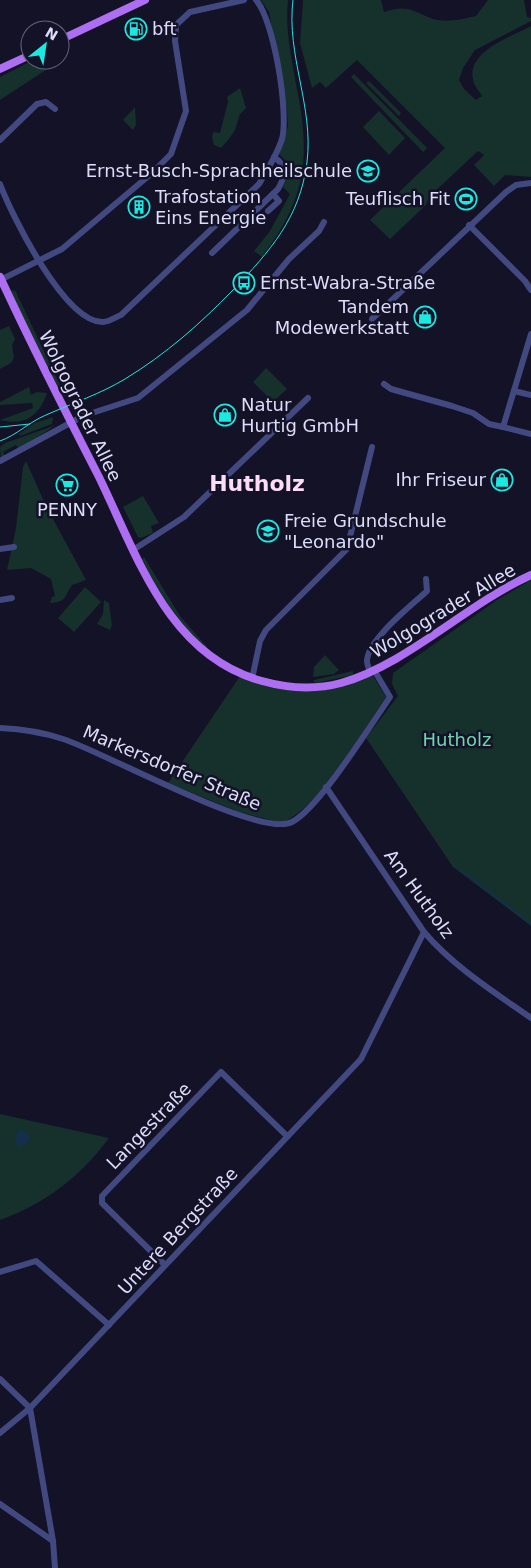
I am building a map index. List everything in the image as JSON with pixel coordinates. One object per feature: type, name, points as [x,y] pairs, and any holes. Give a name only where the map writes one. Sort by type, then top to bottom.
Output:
[{"type":"main road","points":[[70,35],[145,0]]},
{"type":"main road","points":[[0,69],[20,60]]},
{"type":"main road","name":"Wolgograder Allee","points":[[0,279],[132,550],[163,606],[180,629],[217,662],[252,679],[280,686],[308,688],[340,683],[372,671],[504,588],[531,576]]},
{"type":"street","points":[[0,279],[62,249],[152,173],[171,154],[186,110],[175,30],[181,19],[190,12],[244,0]]},
{"type":"street","points":[[0,184],[38,261],[49,278],[90,319],[104,322],[121,315],[259,184],[282,139],[284,108],[268,18],[256,0]]},
{"type":"street","points":[[0,140],[37,104],[46,102],[55,109]]},
{"type":"street","points":[[212,253],[273,194],[285,176],[282,163],[274,157]]},
{"type":"street","points":[[372,319],[469,226],[516,185],[531,183]]},
{"type":"street","points":[[268,211],[279,201],[273,194]]},
{"type":"street","points":[[0,461],[83,416],[138,398],[247,310],[289,259],[319,231],[324,222]]},
{"type":"street","points":[[469,226],[525,281],[531,290]]},
{"type":"street","points":[[503,428],[531,334]]},
{"type":"street","points":[[384,384],[390,389],[473,413],[489,424],[531,434]]},
{"type":"street","points":[[514,390],[531,395]]},
{"type":"street","points":[[132,550],[184,517],[308,398]]},
{"type":"street","points":[[252,679],[260,641],[266,630],[347,549],[372,446]]},
{"type":"street","points":[[0,549],[14,548]]},
{"type":"street","name":"Wolgograder Allee","points":[[372,671],[367,660],[371,648],[386,630],[427,591],[426,579]]},
{"type":"street","points":[[0,600],[12,598]]},
{"type":"street","name":"Markersdorfer Straße","points":[[0,728],[20,728],[65,739],[158,782],[272,825],[287,825],[306,811],[326,787],[390,697],[372,671]]},
{"type":"street","name":"Am Hutholz","points":[[326,787],[424,932],[435,945],[464,969],[531,1018]]},
{"type":"street","name":"Untere Bergstraße","points":[[0,1433],[30,1408],[361,1059],[424,932]]},
{"type":"street","name":"Langestraße","points":[[165,1265],[102,1203],[102,1196],[221,1072],[287,1136]]},
{"type":"street","points":[[0,1272],[36,1261],[109,1325]]},
{"type":"street","points":[[0,1379],[30,1408],[53,1540],[55,1568]]},
{"type":"street","points":[[0,1504],[53,1540]]},
{"type":"green space","points":[[261,0],[288,0],[290,52],[301,110],[304,155],[302,175],[288,215],[262,257],[254,251],[270,231],[290,194],[283,187],[288,175],[289,164],[279,154],[288,126],[287,110],[269,12]]},
{"type":"green space","points":[[303,0],[381,0],[384,12],[405,9],[444,21],[476,16],[488,0],[524,0],[527,17],[531,18],[531,21],[475,50],[463,68],[459,80],[464,89],[476,100],[482,96],[474,83],[472,72],[475,63],[491,47],[531,26],[531,177],[505,175],[494,186],[474,165],[484,155],[478,151],[429,197],[426,205],[390,239],[370,220],[445,148],[357,60],[326,88],[320,82],[312,88],[300,43]]},
{"type":"green space","points":[[20,67],[20,70],[46,70],[0,100],[0,77]]},
{"type":"green space","points":[[354,74],[427,148],[423,152],[351,77]]},
{"type":"green space","points":[[369,81],[401,113],[399,116],[366,83]]},
{"type":"green space","points":[[240,88],[246,108],[240,114],[235,130],[221,148],[214,145],[213,132],[220,133],[228,102],[227,97]]},
{"type":"green space","points":[[135,107],[136,125],[133,130],[123,120]]},
{"type":"green space","points":[[379,111],[405,138],[389,155],[363,127]]},
{"type":"green space","points":[[11,291],[16,292],[66,398],[58,388],[14,298]]},
{"type":"green space","points":[[9,326],[15,339],[12,345],[14,358],[11,363],[0,369],[0,330]]},
{"type":"green space","points":[[266,368],[287,389],[273,402],[253,382]]},
{"type":"green space","points":[[29,387],[31,395],[37,392],[47,393],[35,414],[16,422],[0,420],[33,408],[32,403],[0,405],[0,402]]},
{"type":"green space","points":[[53,417],[52,424],[20,436],[19,434],[35,423]]},
{"type":"green space","points":[[56,425],[19,449],[16,445],[3,452],[5,456],[1,458],[0,447],[5,443]]},
{"type":"green space","points":[[26,461],[46,506],[86,580],[72,585],[64,598],[59,602],[50,603],[52,597],[55,596],[51,579],[31,568],[7,570],[16,528],[23,467]]},
{"type":"green space","points":[[143,496],[159,523],[151,526],[153,533],[141,538],[138,537],[123,507]]},
{"type":"green space","points":[[144,557],[180,616],[207,647],[204,648],[169,606],[148,571],[142,559]]},
{"type":"green space","name":"Hutholz","points":[[531,580],[531,926],[453,867],[366,738],[398,696],[392,684],[393,673],[497,600]]},
{"type":"green space","points":[[85,587],[101,602],[74,632],[58,618]]},
{"type":"green space","points":[[104,600],[109,603],[112,625],[110,630],[97,624],[103,614]]},
{"type":"green space","points":[[325,655],[339,670],[334,674],[313,677],[314,667]]},
{"type":"green space","points":[[353,671],[353,675],[314,682],[314,680]]},
{"type":"green space","points":[[240,676],[285,690],[358,681],[373,676],[386,697],[326,785],[297,814],[282,823],[239,812],[168,783]]},
{"type":"green space","points":[[0,1114],[109,1138],[86,1165],[61,1187],[32,1206],[0,1220]]},
{"type":"water","points":[[20,1129],[29,1134],[29,1141],[21,1147],[16,1144],[15,1136]]},
{"type":"waterway","points":[[457,867],[531,924]]},
{"type":"tram line","points":[[0,441],[40,418],[116,384],[155,359],[221,303],[271,247],[281,232],[298,200],[307,162],[307,121],[293,41],[293,0]]},
{"type":"tram line","points":[[0,427],[30,424]]},
{"type":"place","name":"bft","points":[[136,29]]},
{"type":"place","name":"Ernst-Busch-Sprachheilschule","points":[[368,171]]},
{"type":"place","name":"Teuflisch Fit","points":[[466,199]]},
{"type":"place","name":"Trafostation Eins Energie","points":[[139,207]]},
{"type":"place","name":"Ernst-Wabra-Straße","points":[[244,283]]},
{"type":"place","name":"Tandem Modewerkstatt","points":[[425,317]]},
{"type":"place","name":"Natur Hurtig GmbH","points":[[225,415]]},
{"type":"place","name":"Ihr Friseur","points":[[502,480]]},
{"type":"place","name":"PENNY","points":[[67,485]]},
{"type":"place","name":"Freie Grundschule \"Leonardo\"","points":[[268,531]]},
{"type":"district","name":"Hutholz","points":[[257,483]]}]
